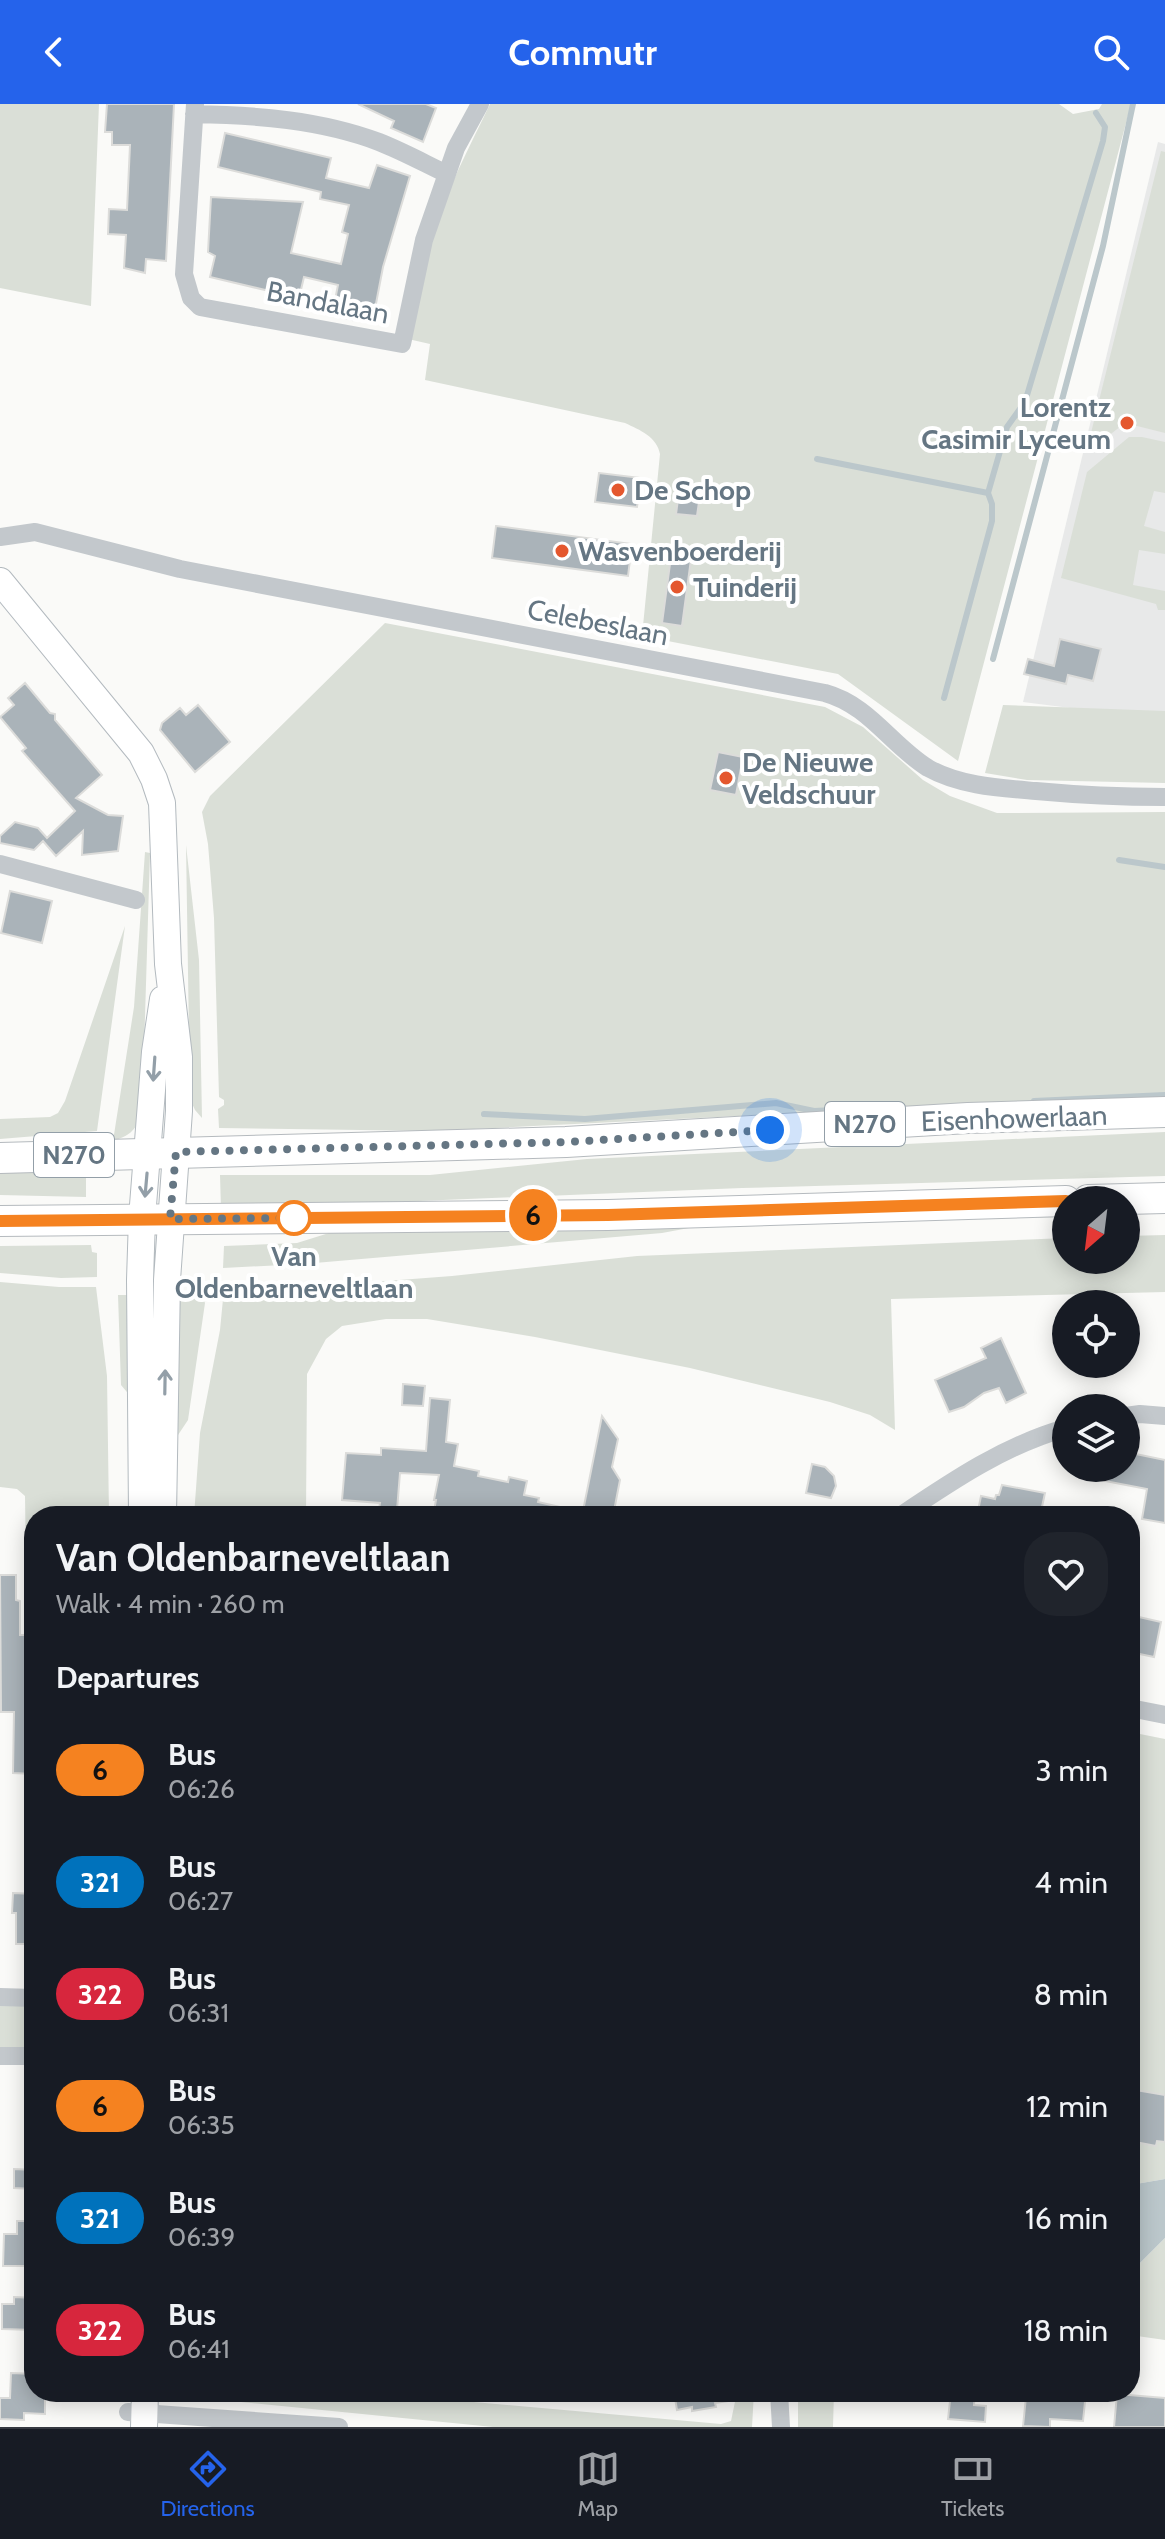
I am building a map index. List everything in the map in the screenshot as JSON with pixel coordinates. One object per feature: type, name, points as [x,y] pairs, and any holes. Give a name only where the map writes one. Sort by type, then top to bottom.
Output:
[{"type":"main road","points":[[0,581],[141,753],[154,779],[162,809],[168,964],[155,1052],[163,1152],[156,1218],[140,1280],[142,1506]]},
{"type":"main road","name":"Eisenhowerlaan","points":[[0,1158],[566,1142],[968,1118],[1165,1112]]},
{"type":"main road","points":[[1140,1199],[1165,1198]]},
{"type":"main road","points":[[0,1221],[608,1215],[1052,1201]]},
{"type":"main road","points":[[156,1218],[167,1280],[163,1506]]},
{"type":"street","name":"Bandalaan","points":[[194,109],[184,274],[191,298],[200,307],[402,344],[424,240],[456,148],[480,104]]},
{"type":"street","points":[[194,109],[318,126],[378,142],[447,174]]},
{"type":"street","name":"Celebeslaan","points":[[0,537],[35,532],[180,569],[825,693],[858,707],[910,756],[931,770],[985,786],[1093,796],[1165,797]]},
{"type":"street","points":[[0,864],[136,900]]},
{"type":"street","points":[[1140,1414],[1165,1416]]},
{"type":"street","points":[[916,1506],[998,1454],[1052,1432]]},
{"type":"street","points":[[1140,1710],[1165,1715]]},
{"type":"street","points":[[0,1997],[24,1998]]},
{"type":"street","points":[[0,2056],[24,2056]]},
{"type":"street","points":[[780,2402],[781,2427]]},
{"type":"street","points":[[136,2411],[339,2427]]},
{"type":"shaded area","points":[[0,104],[99,104],[91,306],[0,288]]},
{"type":"shaded area","points":[[490,104],[1059,104],[1073,114],[1099,109],[1102,104],[1131,104],[958,761],[838,674],[642,636],[660,454],[647,435],[625,423],[425,380],[430,344],[408,339],[446,198]]},
{"type":"shaded area","name":"Lorentz Casimir Lyceum","points":[[1158,142],[1165,144],[1165,720],[1023,702]]},
{"type":"shaded area","points":[[1161,151],[1165,152],[1165,433],[1125,423],[1086,453]]},
{"type":"shaded area","points":[[1129,437],[1165,442],[1165,493],[1154,491],[1144,526],[1165,532],[1165,554],[1139,550],[1133,585],[1165,591],[1165,610],[1158,610],[1156,604],[1061,578],[1087,472]]},
{"type":"shaded area","points":[[385,623],[825,707],[863,727],[923,780],[950,796],[997,813],[1165,812],[1165,1095],[432,1131],[219,1128],[218,1109],[224,1105],[224,1100],[219,1097],[214,918],[202,812],[210,796]]},
{"type":"shaded area","points":[[1003,705],[1165,711],[1165,783],[1027,780],[985,773]]},
{"type":"shaded area","points":[[186,845],[199,960],[202,1118],[190,1099]]},
{"type":"shaded area","points":[[145,852],[150,853],[142,1115],[131,1132],[113,1141],[134,1007]]},
{"type":"shaded area","points":[[125,926],[97,1131],[0,1139],[0,1119],[50,1117],[58,1113],[65,1101]]},
{"type":"shaded area","points":[[1165,1132],[1165,1176],[742,1188],[221,1209],[220,1175],[430,1175],[587,1159]]},
{"type":"shaded area","points":[[86,1166],[86,1197],[0,1195],[0,1169]]},
{"type":"shaded area","points":[[732,1220],[662,1233],[223,1268],[224,1246],[297,1243],[345,1228]]},
{"type":"shaded area","points":[[1165,1235],[1165,1292],[1052,1290],[1052,1295],[891,1299],[895,1430],[870,1415],[830,1402],[690,1368],[535,1337],[427,1319],[386,1319],[342,1326],[326,1339],[307,1374],[306,1506],[195,1506],[200,1433],[223,1299],[227,1293],[452,1276],[637,1256],[1052,1239],[1052,1274],[1140,1274],[1140,1236]]},
{"type":"shaded area","points":[[91,1245],[92,1252],[97,1253],[97,1277],[61,1278],[0,1273],[0,1246]]},
{"type":"shaded area","points":[[0,1282],[96,1287],[107,1376],[109,1506],[25,1506],[25,1496],[17,1489],[0,1487]]},
{"type":"shaded area","points":[[118,1295],[135,1295],[137,1404],[121,1385]]},
{"type":"shaded area","points":[[178,1297],[203,1298],[205,1303],[188,1420],[174,1441]]},
{"type":"shaded area","points":[[1140,1734],[1165,1739],[1165,2179],[1140,2183]]},
{"type":"shaded area","points":[[0,2004],[24,2005],[24,2054],[0,2055]]},
{"type":"shaded area","points":[[1165,2179],[1165,2238],[1140,2263],[1140,2183]]},
{"type":"shaded area","points":[[1165,2238],[1165,2340],[1140,2336],[1140,2263]]},
{"type":"shaded area","points":[[241,2402],[474,2402],[721,2424],[731,2421],[735,2402],[753,2402],[752,2427],[493,2427]]},
{"type":"shaded area","points":[[798,2402],[834,2402],[833,2427],[798,2427]]},
{"type":"building","points":[[107,104],[174,104],[166,261],[146,259],[145,273],[124,268],[126,235],[108,234],[109,209],[127,210],[130,145],[112,145],[112,132],[105,132]]},
{"type":"building","points":[[358,104],[426,104],[436,108],[423,142],[391,128],[394,121]]},
{"type":"building","points":[[225,133],[331,158],[326,178],[369,188],[377,165],[410,176],[383,267],[374,314],[354,311],[352,320],[332,315],[338,285],[304,277],[299,298],[210,277],[215,256],[208,252],[211,197],[303,202],[291,253],[341,264],[348,234],[342,232],[349,205],[320,199],[321,192],[218,167]]},
{"type":"building","name":"De Schop","points":[[599,473],[641,478],[637,507],[595,502]]},
{"type":"building","points":[[680,485],[701,488],[697,516],[676,514]]},
{"type":"building","name":"Wasvenboerderij","points":[[496,526],[632,544],[628,576],[492,558]]},
{"type":"building","name":"Tuinderij","points":[[672,549],[692,552],[682,626],[662,623]]},
{"type":"building","points":[[1060,639],[1101,649],[1093,681],[1068,675],[1066,684],[1024,674],[1028,659],[1054,666]]},
{"type":"building","points":[[25,683],[50,713],[55,714],[55,720],[102,775],[76,798],[108,815],[123,816],[118,851],[82,855],[83,831],[56,856],[43,841],[34,850],[0,843],[0,836],[15,822],[38,828],[47,838],[75,811],[22,751],[26,748],[0,717],[14,705],[8,698]]},
{"type":"building","points":[[198,705],[230,742],[195,772],[160,730],[162,723],[180,708],[186,715]]},
{"type":"building","name":"De Nieuwe Veldschuur","points":[[718,752],[743,757],[736,795],[710,790]]},
{"type":"building","points":[[10,891],[52,901],[42,943],[1,933]]},
{"type":"building","points":[[1001,1338],[1026,1393],[1006,1403],[999,1388],[949,1412],[935,1380],[986,1358],[981,1348]]},
{"type":"building","points":[[403,1384],[425,1386],[423,1406],[402,1405]]},
{"type":"building","points":[[430,1398],[450,1400],[446,1442],[458,1444],[454,1466],[479,1471],[478,1476],[508,1482],[509,1477],[527,1481],[524,1495],[556,1506],[435,1506],[439,1475],[400,1473],[397,1506],[342,1500],[346,1453],[381,1455],[381,1448],[426,1451]]},
{"type":"building","points":[[602,1416],[618,1439],[612,1467],[620,1480],[615,1506],[584,1506]]},
{"type":"building","points":[[1140,1455],[1165,1460],[1165,1523],[1142,1519],[1147,1489],[1110,1482],[1140,1482]]},
{"type":"building","points":[[812,1464],[825,1467],[834,1476],[836,1486],[831,1498],[806,1493]]},
{"type":"building","points":[[1002,1485],[1045,1493],[1042,1506],[979,1506],[981,1496],[995,1499]]},
{"type":"building","points":[[0,1575],[16,1575],[20,1635],[24,1635],[24,1774],[13,1773],[14,1712],[1,1712]]},
{"type":"building","points":[[1140,1617],[1161,1622],[1154,1657],[1140,1654]]},
{"type":"building","points":[[13,1893],[24,1894],[24,1944],[16,1944],[16,1913],[12,1913]]},
{"type":"building","points":[[1140,2091],[1165,2095],[1165,2142],[1157,2141],[1156,2146],[1140,2143]]},
{"type":"building","points":[[14,2169],[24,2170],[24,2188],[14,2188]]},
{"type":"building","points":[[17,2221],[24,2221],[24,2266],[3,2266],[4,2234],[17,2234]]},
{"type":"building","points":[[14,2297],[24,2298],[24,2330],[2,2329],[2,2304],[14,2304]]},
{"type":"building","points":[[11,2373],[24,2374],[24,2402],[45,2402],[45,2414],[24,2413],[24,2420],[0,2419],[0,2398],[10,2398]]},
{"type":"building","points":[[1140,2396],[1165,2398],[1165,2427],[1114,2427],[1116,2402],[1140,2402]]},
{"type":"building","points":[[676,2402],[722,2402],[715,2403],[716,2407],[677,2410]]},
{"type":"building","points":[[950,2402],[974,2402],[974,2405],[986,2406],[985,2422],[948,2419]]},
{"type":"building","points":[[1025,2402],[1085,2402],[1083,2421],[1050,2419],[1050,2427],[1023,2426]]},
{"type":"waterway","points":[[993,659],[1103,246],[1133,104]]},
{"type":"waterway","points":[[944,698],[992,521],[992,504],[988,493],[1007,427],[1025,402],[1103,141],[1105,127],[1096,113]]},
{"type":"waterway","points":[[817,459],[988,493]]},
{"type":"waterway","points":[[1119,860],[1165,867]]},
{"type":"waterway","points":[[1034,1101],[1165,1095]]},
{"type":"waterway","points":[[484,1114],[585,1119],[776,1103],[814,1111],[895,1107]]},
{"type":"bus line","name":"6","points":[[0,1221],[608,1215],[1052,1201]]},
{"type":"place","name":"Lorentz Casimir Lyceum","points":[[1127,423]]},
{"type":"place","name":"De Schop","points":[[618,490]]},
{"type":"place","name":"Wasvenboerderij","points":[[562,551]]},
{"type":"place","name":"Tuinderij","points":[[677,587]]},
{"type":"place","name":"De Nieuwe Veldschuur","points":[[726,778]]},
{"type":"place","name":"Van Oldenbarneveltlaan","points":[[294,1218]]},
{"type":"route","points":[[294,1218],[170,1219],[176,1152],[566,1142],[770,1130]]}]
